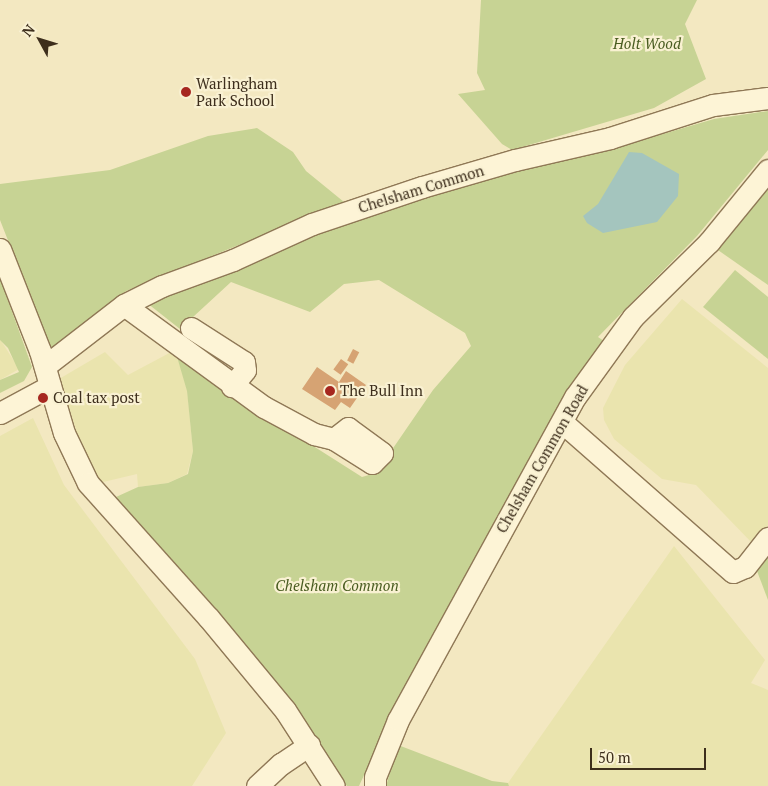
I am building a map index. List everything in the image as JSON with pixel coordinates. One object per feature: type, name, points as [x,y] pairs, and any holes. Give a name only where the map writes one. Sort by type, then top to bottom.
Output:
[{"type":"street","name":"Chelsham Common","points":[[0,413],[47,376],[124,305],[162,286],[233,260],[312,224],[422,187],[515,160],[610,138],[713,105],[768,98]]},
{"type":"street","name":"Chelsham Common Road","points":[[375,786],[375,777],[398,720],[575,397],[632,317],[709,242],[768,170]]},
{"type":"street","points":[[0,249],[26,312],[64,433],[88,483],[208,617],[286,710],[334,786]]},
{"type":"street","points":[[124,305],[232,386],[314,434],[334,439]]},
{"type":"street","points":[[191,328],[244,362],[245,370],[232,386]]},
{"type":"street","points":[[562,422],[733,572],[745,567],[768,538]]},
{"type":"street","points":[[257,786],[281,764],[309,746]]},
{"type":"shaded area","points":[[682,299],[768,368],[768,525],[753,544],[696,485],[662,479],[614,439],[604,420],[603,408],[625,365]]},
{"type":"shaded area","points":[[0,339],[19,369],[0,380]]},
{"type":"shaded area","points":[[175,350],[187,389],[193,451],[187,474],[168,483],[138,487],[137,474],[99,483],[88,466],[59,379],[105,352],[128,375]]},
{"type":"shaded area","points":[[33,418],[64,485],[195,659],[226,733],[192,786],[0,786],[0,436]]},
{"type":"shaded area","points":[[674,546],[765,660],[751,683],[768,690],[768,786],[509,786],[508,783]]},
{"type":"green space","name":"Holt Wood","points":[[481,0],[697,0],[685,24],[706,79],[654,108],[512,150],[502,144],[458,94],[485,90],[477,73]]},
{"type":"green space","name":"Chelsham Common","points":[[768,111],[768,150],[697,236],[598,337],[604,341],[377,747],[359,786],[347,786],[115,502],[116,497],[138,487],[168,483],[188,474],[193,451],[187,391],[175,350],[277,423],[362,477],[376,473],[433,390],[471,346],[465,333],[379,280],[344,284],[310,312],[231,282],[180,329],[147,303],[314,231],[484,176],[615,148],[714,119]]},
{"type":"green space","points":[[257,128],[293,152],[306,171],[344,202],[126,291],[51,350],[0,220],[0,184],[110,170],[208,136]]},
{"type":"green space","points":[[768,178],[768,285],[715,248]]},
{"type":"green space","points":[[735,270],[768,297],[768,359],[703,307]]},
{"type":"green space","points":[[0,278],[32,367],[24,381],[0,393],[0,380],[19,372],[8,348],[0,340]]},
{"type":"green space","points":[[768,557],[768,600],[757,571]]},
{"type":"green space","points":[[398,745],[492,781],[508,783],[509,786],[386,786]]},
{"type":"water","points":[[629,152],[642,153],[679,174],[678,196],[657,222],[603,233],[587,223],[583,216],[598,204]]},
{"type":"building","points":[[353,349],[359,352],[353,364],[347,361]]},
{"type":"building","points":[[341,359],[348,364],[341,375],[333,370]]},
{"type":"building","points":[[317,367],[339,382],[346,371],[366,385],[350,408],[341,402],[335,410],[302,389]]},
{"type":"place","name":"Warlingham Park School","points":[[186,92]]},
{"type":"place","name":"The Bull Inn","points":[[330,391]]},
{"type":"place","name":"Coal tax post","points":[[43,398]]}]
